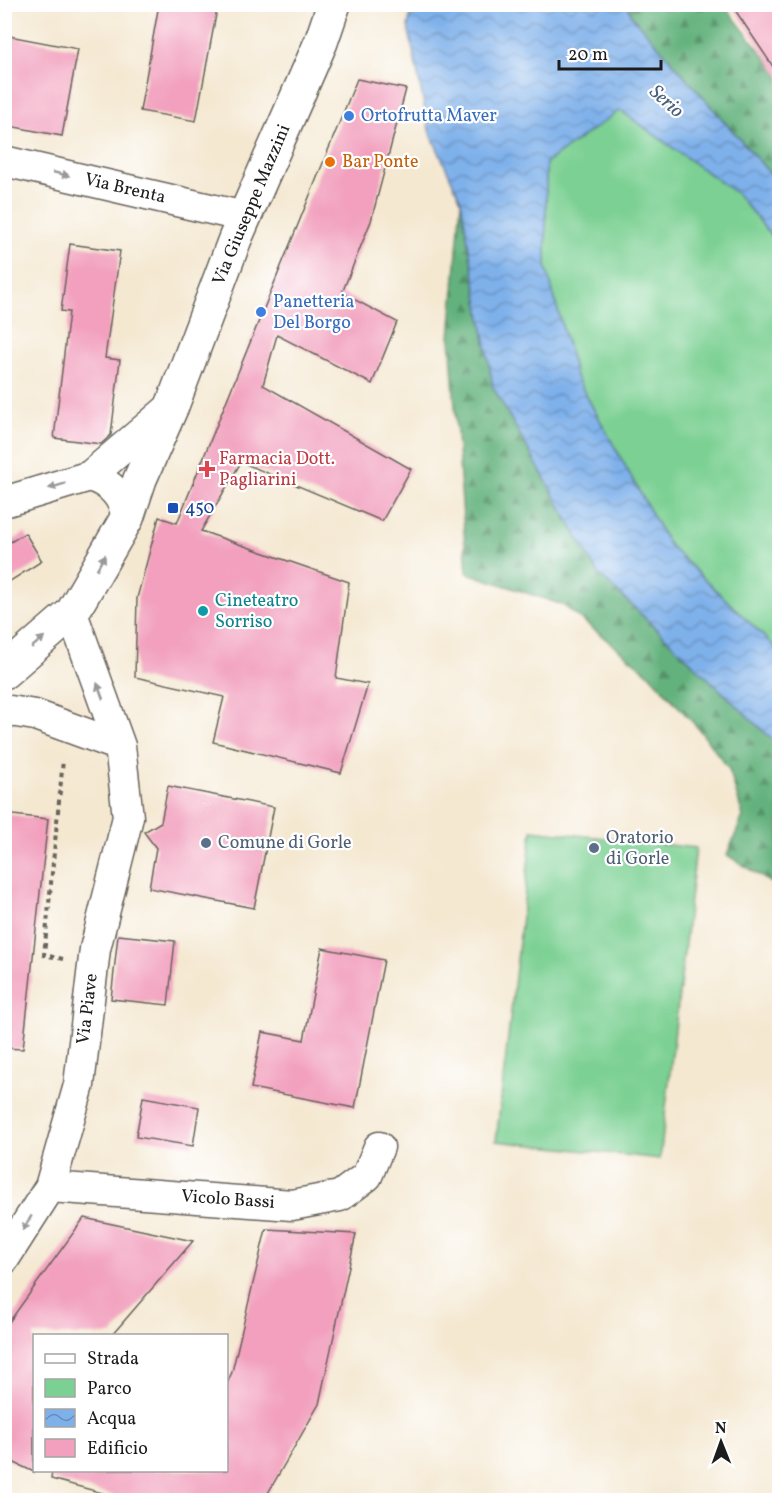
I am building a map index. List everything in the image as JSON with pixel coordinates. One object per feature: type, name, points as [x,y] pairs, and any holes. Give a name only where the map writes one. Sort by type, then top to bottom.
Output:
[{"type":"street","name":"Via Giuseppe Mazzini","points":[[4,672],[72,613],[127,518],[140,479],[172,406],[245,217],[321,42],[334,4]]},
{"type":"street","name":"Via Brenta","points":[[4,161],[245,217]]},
{"type":"street","points":[[4,502],[90,476],[172,406]]},
{"type":"street","points":[[90,476],[107,483],[120,496],[127,518]]},
{"type":"street","name":"Via Piave","points":[[4,1259],[50,1187],[79,1085],[95,949],[128,817],[120,746],[72,613]]},
{"type":"street","points":[[4,710],[35,715],[120,746]]},
{"type":"street","name":"Vicolo Bassi","points":[[50,1187],[292,1205],[340,1196],[367,1176],[379,1147]]},
{"type":"path","points":[[44,955],[64,751]]},
{"type":"green space","points":[[627,5],[724,5],[779,75],[779,184],[632,16]]},
{"type":"green space","points":[[620,110],[737,194],[779,245],[779,651],[669,545],[576,377],[546,267],[546,163]]},
{"type":"green space","points":[[461,201],[493,387],[598,573],[779,746],[779,888],[727,855],[743,816],[729,769],[698,728],[647,672],[563,605],[467,573],[450,338]]},
{"type":"green space","points":[[532,830],[696,848],[660,1159],[496,1141]]},
{"type":"water","name":"Serio","points":[[413,5],[627,5],[632,16],[779,184],[779,245],[737,194],[620,110],[546,163],[546,267],[576,377],[669,545],[779,651],[779,746],[598,573],[493,387],[461,201],[429,130],[408,26]]},
{"type":"building","points":[[159,4],[218,4],[196,121],[140,111]]},
{"type":"building","points":[[731,4],[780,4],[780,77]]},
{"type":"building","points":[[4,35],[78,49],[62,136],[4,125]]},
{"type":"building","points":[[357,79],[406,89],[371,221],[342,293],[397,322],[372,384],[277,335],[263,385],[411,469],[382,521],[241,462],[201,531],[349,582],[336,678],[368,684],[341,773],[213,742],[224,697],[135,677],[137,598],[159,517],[177,523]]},
{"type":"building","points":[[70,244],[120,251],[105,358],[120,360],[111,435],[101,444],[54,438],[69,312],[61,311]]},
{"type":"building","points":[[25,533],[42,561],[4,585],[4,546]]},
{"type":"building","points":[[168,786],[274,807],[254,908],[149,888],[156,848],[144,832],[161,822]]},
{"type":"building","points":[[4,814],[48,819],[23,1049],[4,1048]]},
{"type":"building","points":[[118,935],[175,941],[168,1005],[111,999]]},
{"type":"building","points":[[322,948],[384,960],[355,1108],[251,1088],[262,1032],[304,1040]]},
{"type":"building","points":[[143,1097],[199,1107],[193,1146],[136,1137]]},
{"type":"building","points":[[84,1218],[193,1241],[113,1334],[33,1334],[33,1472],[4,1458],[4,1329]]},
{"type":"building","points":[[266,1229],[356,1234],[319,1404],[264,1500],[128,1500],[51,1479],[52,1472],[228,1472],[228,1381]]},
{"type":"place","name":"Ortofrutta Maver","points":[[349,116]]},
{"type":"place","name":"Bar Ponte","points":[[330,162]]},
{"type":"place","name":"Panetteria Del Borgo","points":[[261,312]]},
{"type":"place","name":"Farmacia Dott. Pagliarini","points":[[207,469]]},
{"type":"place","name":"450","points":[[173,508]]},
{"type":"place","name":"Cineteatro Sorriso","points":[[203,611]]},
{"type":"place","name":"Comune di Gorle","points":[[206,843]]},
{"type":"place","name":"Oratorio di Gorle","points":[[594,848]]}]
